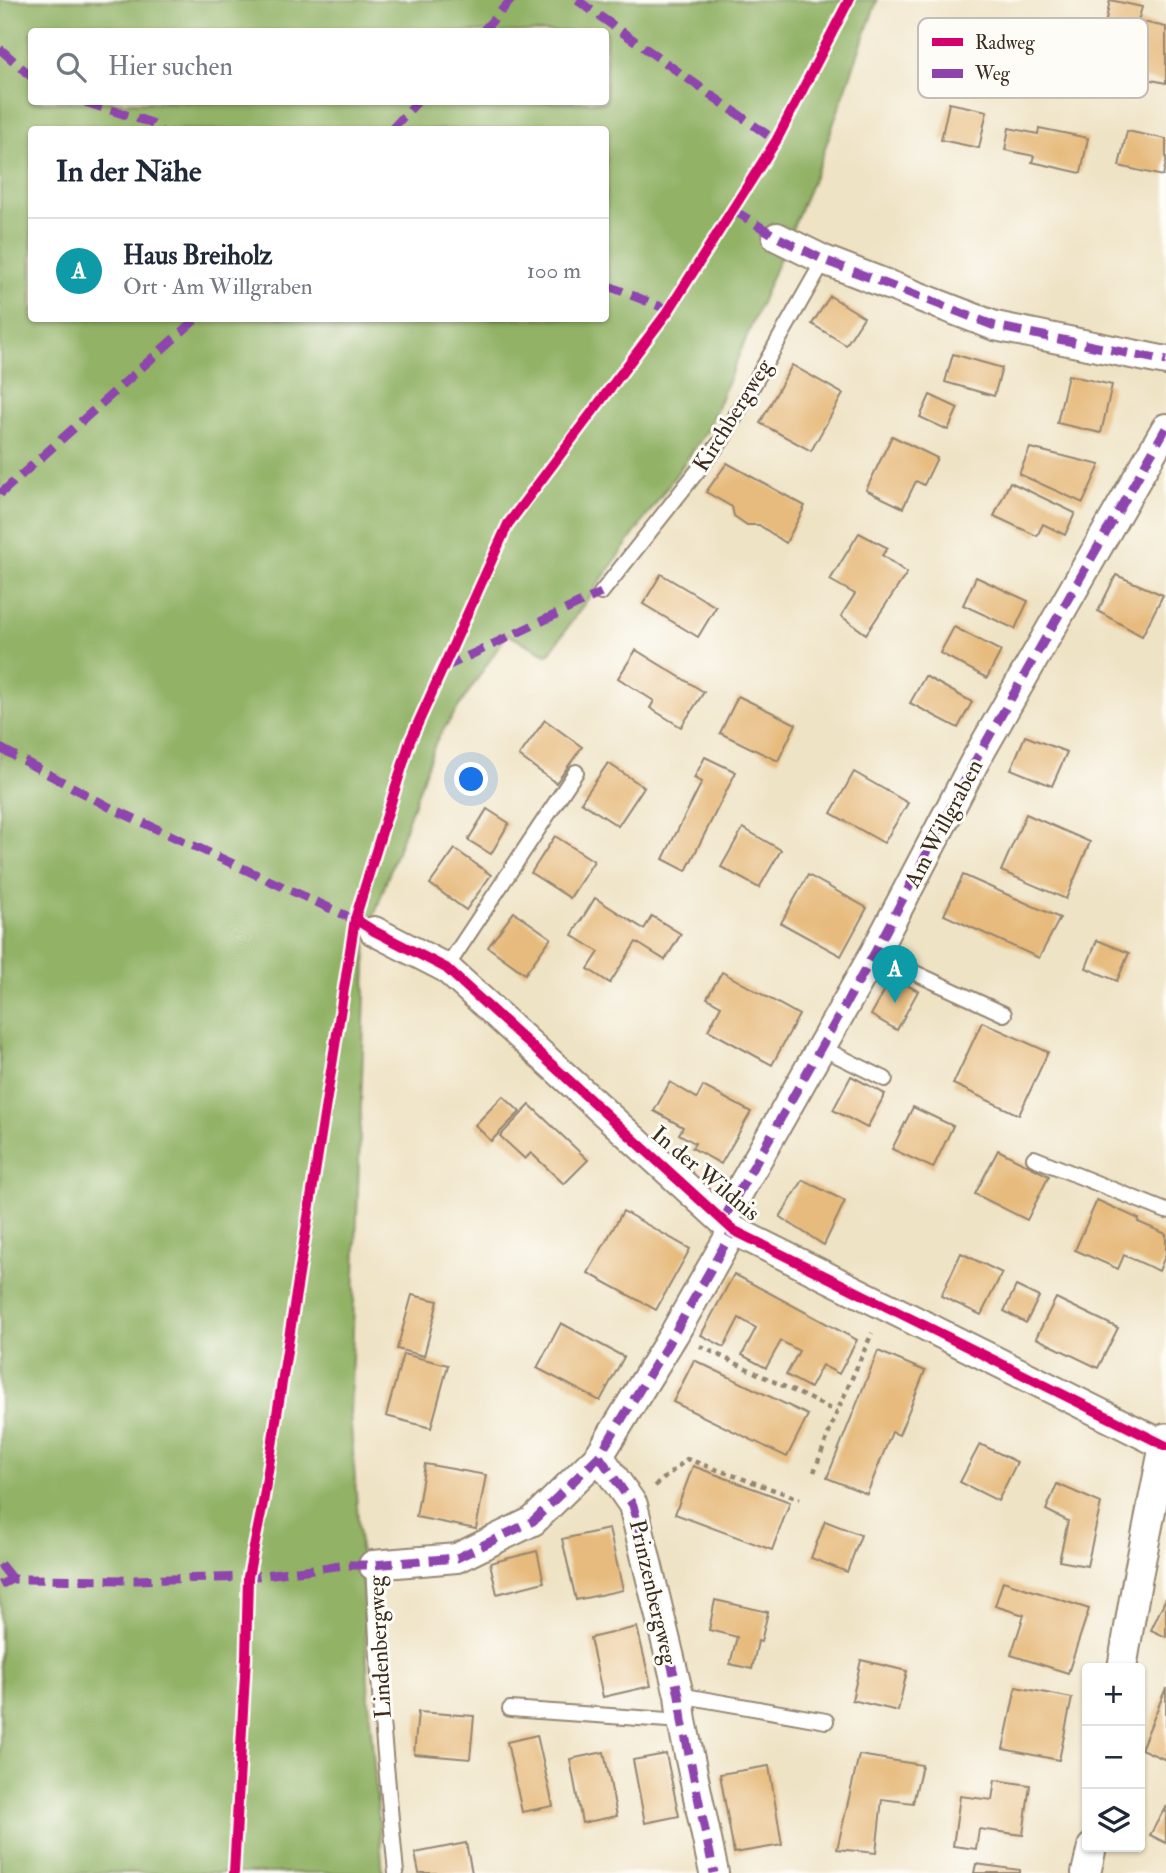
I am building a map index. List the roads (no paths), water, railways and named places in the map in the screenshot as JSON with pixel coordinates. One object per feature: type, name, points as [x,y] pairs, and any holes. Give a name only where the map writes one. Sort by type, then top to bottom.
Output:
[{"type":"street","points":[[776,237],[824,260],[995,326],[1166,361]]},
{"type":"street","name":"Am Willgraben","points":[[728,1225],[974,763],[1166,428]]},
{"type":"street","name":"In der Wildnis","points":[[374,931],[446,968],[728,1225],[884,1306],[1165,1444]]},
{"type":"street","name":"Lindenbergweg","points":[[373,1565],[457,1558],[533,1521],[598,1456],[674,1334],[728,1225]]},
{"type":"street","points":[[1123,1663],[1136,1581],[1165,1444]]},
{"type":"street","name":"Prinzenbergweg","points":[[598,1456],[633,1505],[680,1708],[714,1873]]},
{"type":"street","points":[[1086,1873],[1090,1852]]},
{"type":"lane","name":"Kirchbergweg","points":[[601,593],[722,440],[824,260]]},
{"type":"lane","points":[[446,968],[576,772]]},
{"type":"lane","points":[[874,954],[1004,1014]]},
{"type":"lane","points":[[822,1048],[886,1079]]},
{"type":"lane","points":[[1034,1158],[1166,1211]]},
{"type":"lane","name":"Lindenbergweg","points":[[373,1565],[381,1711],[396,1873]]},
{"type":"lane","points":[[510,1709],[680,1708]]},
{"type":"lane","name":"Prinzenbergweg","points":[[680,1708],[826,1721]]},
{"type":"place","name":"Haus Breiholz","points":[[895,1003]]}]
